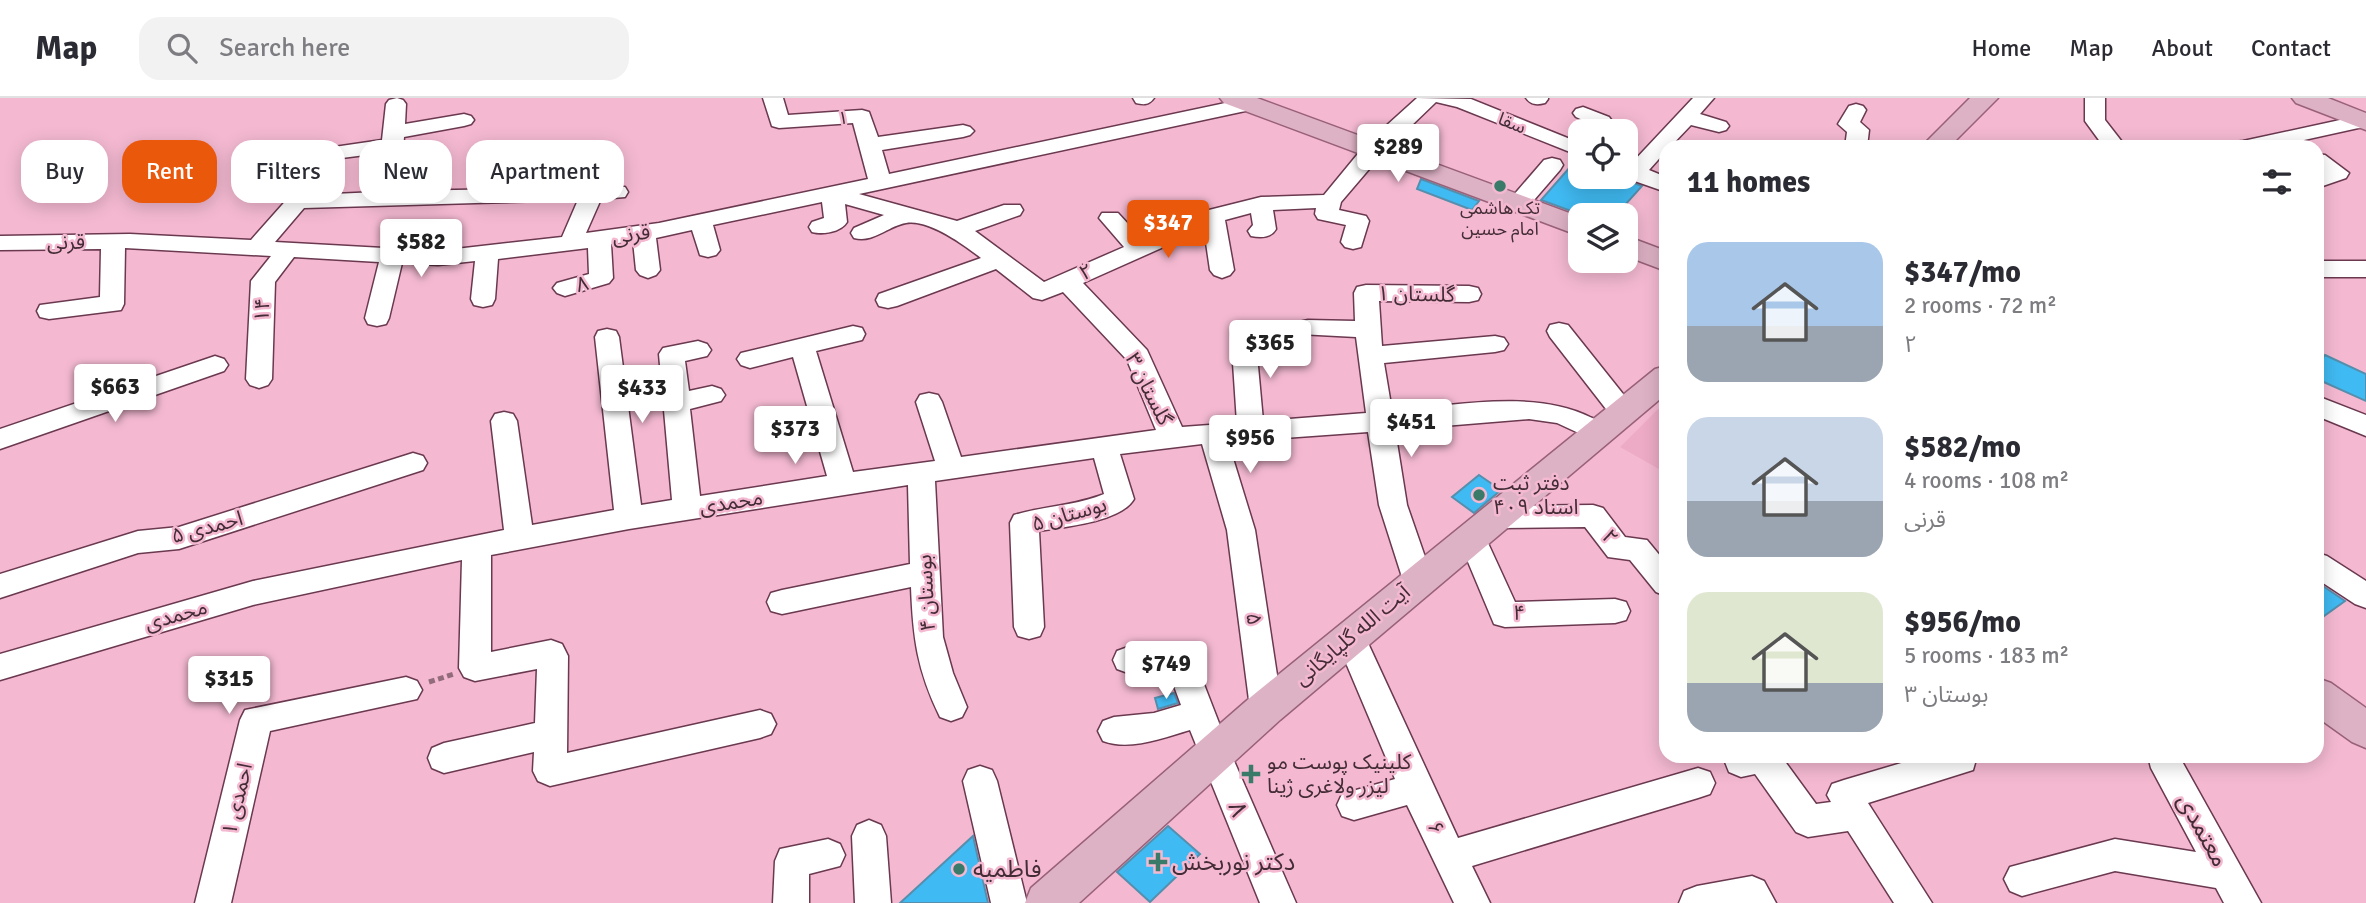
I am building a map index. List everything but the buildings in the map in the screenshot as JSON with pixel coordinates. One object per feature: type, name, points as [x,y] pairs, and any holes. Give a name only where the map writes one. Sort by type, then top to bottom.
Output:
[{"type":"main road","points":[[2305,98],[2364,122]]},
{"type":"main road","points":[[1941,140],[1979,99]]},
{"type":"main road","points":[[1241,101],[1566,219]]},
{"type":"main road","points":[[1638,250],[1659,259]]},
{"type":"main road","name":"آیت الله گلپایگانی","points":[[1046,903],[1266,708],[1659,382]]},
{"type":"main road","points":[[2324,700],[2366,730]]},
{"type":"street","name":"۱","points":[[773,98],[779,122],[862,116],[880,183]]},
{"type":"street","points":[[1353,242],[1358,221],[1326,214],[1330,201],[1374,149],[1429,98]]},
{"type":"street","name":"سقا","points":[[1444,98],[1464,103],[1568,144]]},
{"type":"street","points":[[2095,98],[2095,121],[2110,140]]},
{"type":"street","name":"قرنی","points":[[0,243],[113,241],[439,258],[486,253],[599,239],[701,221],[1241,101]]},
{"type":"street","points":[[393,139],[396,104]]},
{"type":"street","points":[[1660,140],[1695,104],[1719,126]]},
{"type":"street","points":[[1856,110],[1848,124],[1858,130],[1857,140]]},
{"type":"street","points":[[345,150],[464,120]]},
{"type":"street","points":[[2301,140],[2364,122]]},
{"type":"street","points":[[870,145],[963,131]]},
{"type":"street","points":[[1638,163],[1659,141]]},
{"type":"street","points":[[2324,164],[2338,173],[2324,178]]},
{"type":"street","points":[[1520,202],[1552,165]]},
{"type":"street","points":[[1638,174],[1659,181]]},
{"type":"street","points":[[820,228],[836,222],[832,194]]},
{"type":"street","name":"۲","points":[[832,194],[958,229],[1042,292],[1213,216],[1261,204],[1330,201]]},
{"type":"street","points":[[256,248],[298,201],[359,200]]},
{"type":"street","points":[[571,243],[588,203]]},
{"type":"street","points":[[1259,231],[1265,229],[1261,204]]},
{"type":"street","points":[[958,229],[1012,210]]},
{"type":"street","points":[[862,233],[907,215]]},
{"type":"street","points":[[1213,216],[1222,270]]},
{"type":"street","points":[[1110,218],[1139,248]]},
{"type":"street","points":[[701,221],[708,250]]},
{"type":"street","points":[[644,232],[648,270]]},
{"type":"street","name":"۸","points":[[565,288],[601,278],[599,239]]},
{"type":"street","points":[[49,310],[112,304],[113,241]]},
{"type":"street","name":"۱۴","points":[[259,379],[263,281],[288,250]]},
{"type":"street","points":[[483,299],[486,253]]},
{"type":"street","points":[[377,318],[392,256]]},
{"type":"street","points":[[888,300],[1000,260]]},
{"type":"street","points":[[2324,269],[2366,269]]},
{"type":"street","name":"گلستان ۳","points":[[1067,281],[1138,356],[1173,438]]},
{"type":"street","name":"گلستان ۱","points":[[1418,580],[1393,505],[1370,356],[1366,293],[1469,294]]},
{"type":"street","points":[[1308,328],[1367,329]]},
{"type":"street","points":[[1559,331],[1610,421]]},
{"type":"street","points":[[1243,333],[1251,430]]},
{"type":"street","points":[[750,359],[853,334]]},
{"type":"street","points":[[607,337],[629,518]]},
{"type":"street","points":[[1370,356],[1495,344]]},
{"type":"street","points":[[802,346],[843,484]]},
{"type":"street","points":[[687,509],[672,354],[698,350]]},
{"type":"street","points":[[0,439],[215,365]]},
{"type":"street","points":[[677,402],[712,395]]},
{"type":"street","points":[[929,402],[952,470]]},
{"type":"street","points":[[2324,408],[2366,426]]},
{"type":"street","name":"محمدی","points":[[0,667],[253,593],[519,538],[843,484],[1212,433],[1529,410],[1610,421]]},
{"type":"street","points":[[504,421],[519,538]]},
{"type":"street","name":"۵","points":[[1212,433],[1241,530],[1266,708]]},
{"type":"street","name":"بوستان ۵","points":[[1029,627],[1024,523],[1086,513],[1119,499],[1104,449]]},
{"type":"street","name":"احمدی ۵","points":[[0,586],[138,542],[179,538],[413,463]]},
{"type":"street","name":"بوستان ۴","points":[[921,474],[928,637],[937,673],[951,707]]},
{"type":"street","name":"۲","points":[[1486,528],[1593,516],[1618,549],[1637,548],[1659,575]]},
{"type":"street","name":"۴","points":[[1486,528],[1505,615],[1615,611]]},
{"type":"street","points":[[477,546],[475,668],[551,653],[550,771],[760,724]]},
{"type":"street","points":[[2324,570],[2361,600]]},
{"type":"street","points":[[782,602],[924,573]]},
{"type":"street","name":"۶","points":[[1350,637],[1416,788],[1472,903]]},
{"type":"street","name":"۸","points":[[1128,660],[1178,656],[1215,754],[1278,903]]},
{"type":"street","name":"احمدی ۱","points":[[213,903],[256,720],[405,690]]},
{"type":"street","points":[[1114,731],[1154,727],[1199,713]]},
{"type":"street","points":[[443,758],[550,734]]},
{"type":"street","points":[[1767,763],[1808,821],[1855,814]]},
{"type":"street","points":[[1914,903],[1844,795],[1951,763]]},
{"type":"street","name":"معتمدی","points":[[2162,763],[2235,888]]},
{"type":"street","points":[[980,781],[1009,903]]},
{"type":"street","points":[[1451,856],[1698,783]]},
{"type":"street","points":[[1354,805],[1416,788]]},
{"type":"street","points":[[869,836],[873,903]]},
{"type":"street","points":[[791,903],[792,861],[828,855]]},
{"type":"street","points":[[2022,879],[2115,855],[2235,888]]},
{"type":"street","points":[[1697,903],[1752,892],[1758,903]]},
{"type":"path","points":[[405,690],[475,668]]},
{"type":"shaded area","points":[[1658,409],[1659,410],[1659,469],[1620,447]]},
{"type":"place","name":"تک هاشمی امام حسین","points":[[1500,186]]},
{"type":"place","name":"دفتر ثبت اسناد ۴۰۹","points":[[1479,495]]},
{"type":"place","name":"کلینیک پوست مو لیزر ولاغری ژینا","points":[[1251,774]]},
{"type":"place","name":"دکتر نوربخش","points":[[1158,862]]},
{"type":"place","name":"فاطمیه","points":[[959,869]]}]
